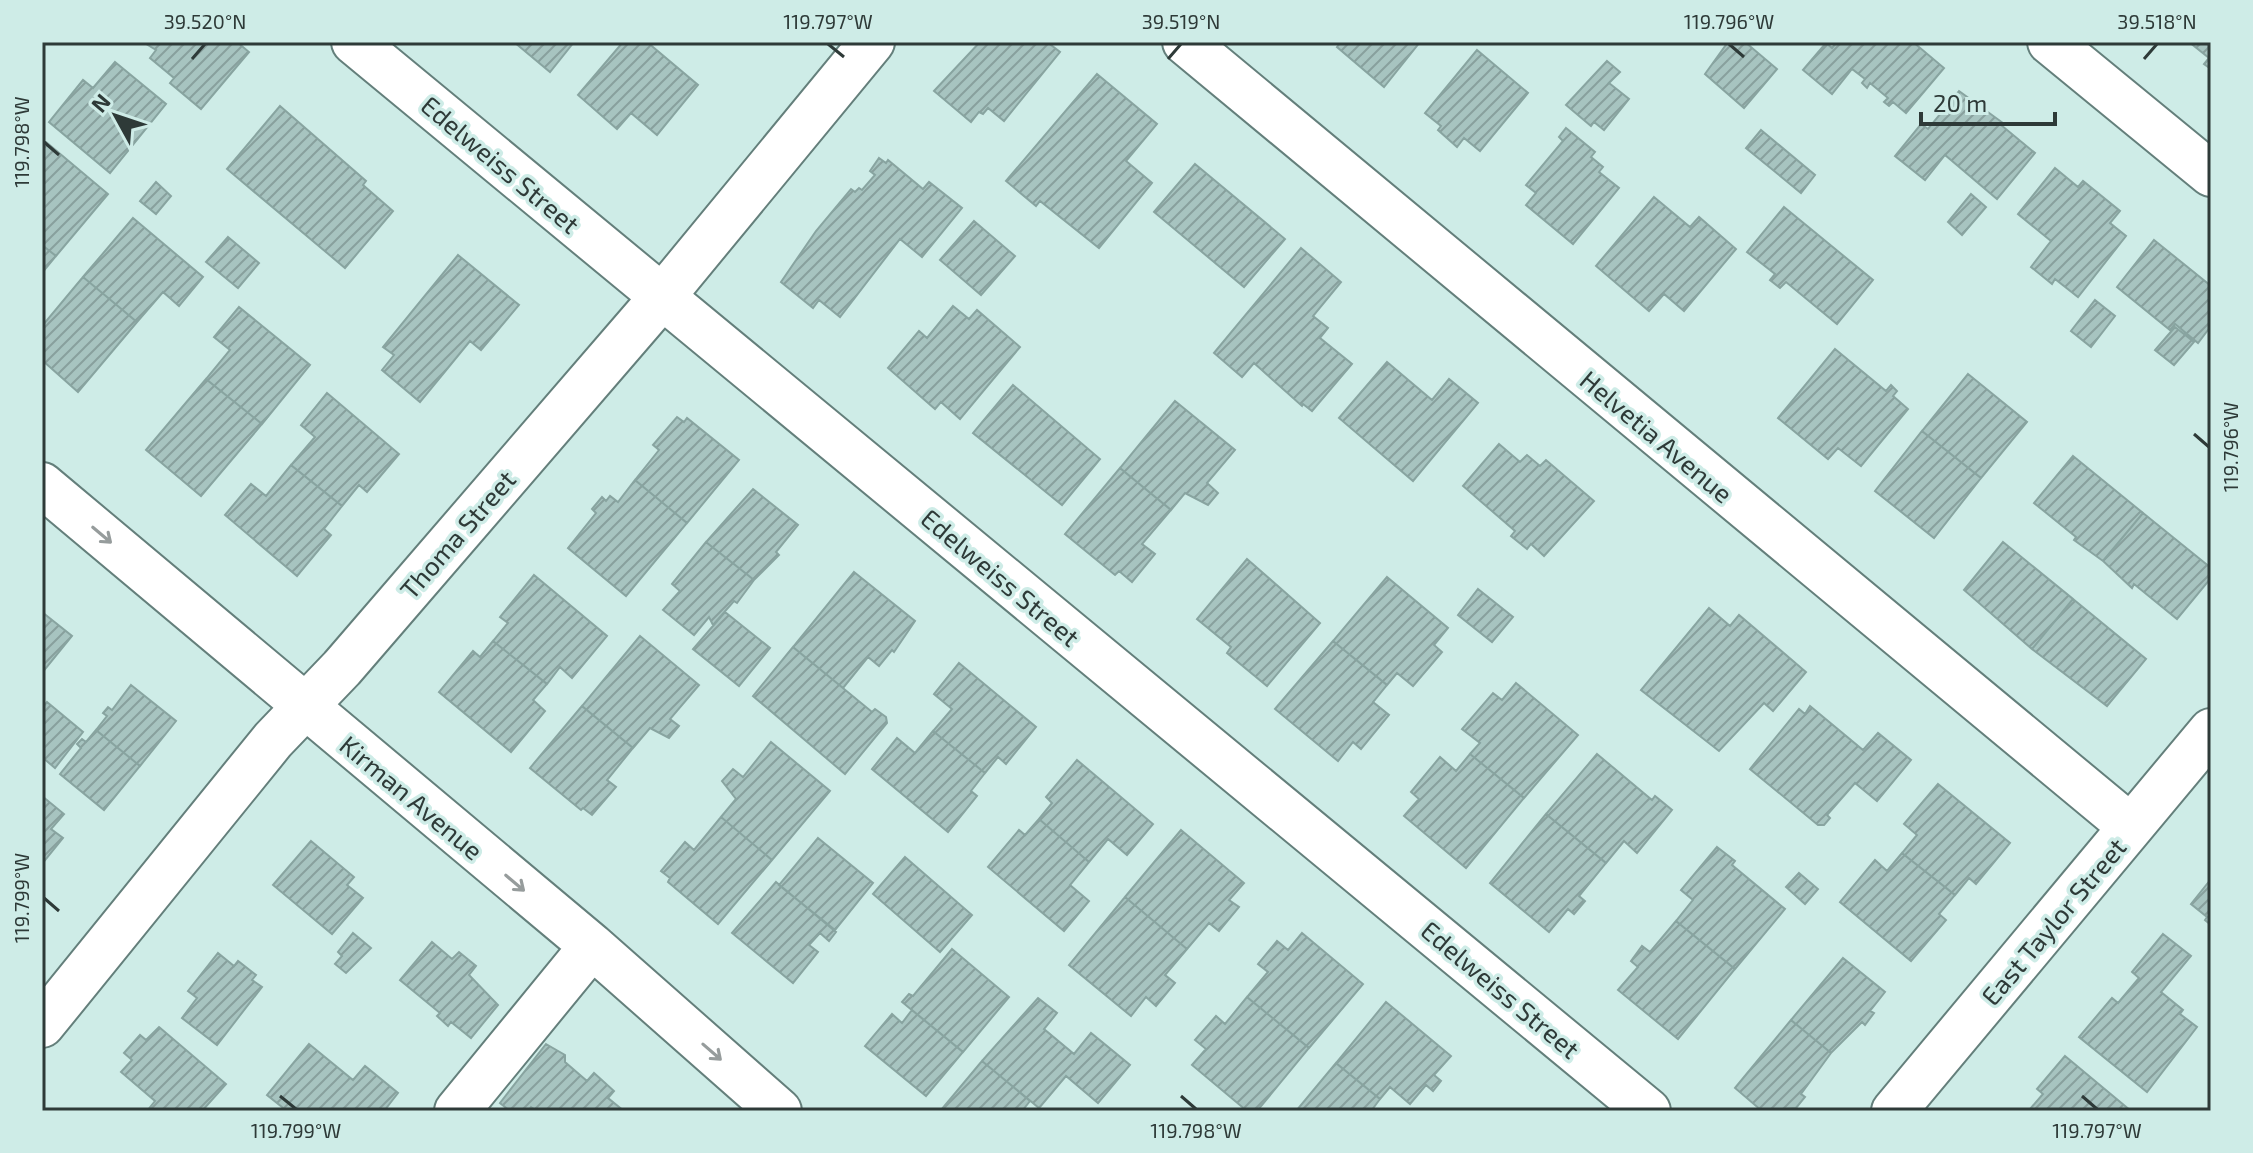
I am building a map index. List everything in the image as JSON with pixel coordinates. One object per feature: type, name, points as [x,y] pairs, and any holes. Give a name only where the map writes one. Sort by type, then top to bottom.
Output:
[{"type":"street","name":"Edelweiss Street","points":[[354,42],[1648,1111]]},
{"type":"street","name":"Thoma Street","points":[[42,1025],[303,705],[342,668],[662,297],[872,42]]},
{"type":"street","name":"Helvetia Avenue","points":[[1185,42],[2131,827]]},
{"type":"street","points":[[2050,42],[2211,174]]},
{"type":"street","name":"Kirman Avenue","points":[[42,485],[592,946],[779,1111]]},
{"type":"street","name":"East Taylor Street","points":[[1894,1111],[2211,731]]},
{"type":"street","points":[[457,1111],[592,946]]},
{"type":"building","points":[[143,42],[237,42],[249,52],[201,109],[170,83],[174,78],[150,58],[156,50]]},
{"type":"building","points":[[514,42],[574,42],[550,72]]},
{"type":"building","points":[[623,42],[647,42],[698,85],[657,135],[631,113],[617,129],[578,95]]},
{"type":"building","points":[[980,42],[1047,42],[1060,52],[1004,121],[988,108],[983,114],[979,112],[971,122],[934,91]]},
{"type":"building","points":[[1341,42],[1420,42],[1384,87],[1337,47]]},
{"type":"building","points":[[1728,42],[1745,42],[1777,69],[1744,108],[1705,74]]},
{"type":"building","points":[[1837,42],[1913,42],[1944,68],[1906,113],[1893,102],[1889,106],[1884,102],[1888,98],[1870,83],[1867,88],[1862,83],[1865,79],[1852,69],[1832,94],[1803,70],[1826,43],[1832,48]]},
{"type":"building","points":[[2189,42],[2211,42],[2211,69],[2204,64],[2209,58]]},
{"type":"building","points":[[1477,50],[1528,93],[1480,151],[1464,138],[1457,147],[1438,130],[1441,126],[1425,113]]},
{"type":"building","points":[[1607,61],[1620,72],[1609,83],[1629,99],[1604,130],[1594,122],[1591,126],[1566,105]]},
{"type":"building","points":[[115,62],[166,104],[110,173],[49,122],[83,80],[93,88]]},
{"type":"building","points":[[1097,74],[1157,124],[1126,161],[1152,183],[1099,248],[1040,201],[1036,206],[1006,181]]},
{"type":"building","points":[[1959,91],[2003,123],[2001,125],[2035,153],[1997,199],[1945,155],[1925,180],[1895,156],[1921,124],[1928,129]]},
{"type":"building","points":[[280,106],[366,181],[363,185],[393,211],[345,268],[227,169]]},
{"type":"building","points":[[1566,128],[1595,152],[1591,157],[1603,167],[1599,172],[1619,188],[1573,244],[1526,205],[1536,193],[1526,185],[1563,141],[1559,137]]},
{"type":"building","points":[[1761,130],[1815,175],[1801,193],[1746,148]]},
{"type":"building","points":[[46,142],[108,194],[56,256],[42,245],[42,146]]},
{"type":"building","points":[[879,158],[886,163],[888,160],[923,189],[929,182],[962,208],[922,257],[900,239],[840,317],[819,300],[813,308],[781,282],[816,231],[851,189],[855,192],[859,188],[862,190],[875,175],[870,171]]},
{"type":"building","points":[[1195,164],[1285,239],[1244,287],[1154,212]]},
{"type":"building","points":[[2055,168],[2078,187],[2083,181],[2120,211],[2110,223],[2126,236],[2078,297],[2055,279],[2052,284],[2031,267],[2051,241],[2018,214]]},
{"type":"building","points":[[156,182],[171,196],[156,214],[140,201]]},
{"type":"building","points":[[1971,194],[1986,207],[1962,235],[1948,222]]},
{"type":"building","points":[[1654,197],[1690,227],[1699,217],[1736,249],[1684,311],[1664,294],[1649,311],[1596,266]]},
{"type":"building","points":[[1784,207],[1873,280],[1837,324],[1786,282],[1780,288],[1770,280],[1775,274],[1747,252]]},
{"type":"building","points":[[133,218],[203,277],[179,306],[163,292],[137,322],[83,277]]},
{"type":"building","points":[[974,221],[1015,256],[981,295],[940,260]]},
{"type":"building","points":[[228,237],[259,263],[238,288],[206,262]]},
{"type":"building","points":[[2154,240],[2211,286],[2211,326],[2198,343],[2175,324],[2170,330],[2117,287]]},
{"type":"building","points":[[42,245],[56,256],[42,273]]},
{"type":"building","points":[[1301,248],[1341,282],[1313,316],[1328,328],[1320,338],[1352,364],[1312,411],[1302,406],[1254,363],[1242,377],[1214,353]]},
{"type":"building","points":[[458,255],[519,305],[481,350],[470,341],[420,402],[382,370],[394,355],[383,347]]},
{"type":"building","points":[[83,277],[137,322],[78,392],[42,360],[42,326]]},
{"type":"building","points":[[2095,300],[2115,316],[2091,347],[2071,331]]},
{"type":"building","points":[[953,306],[969,319],[977,310],[1020,347],[960,419],[941,402],[935,409],[888,368],[919,331],[927,338]]},
{"type":"building","points":[[239,307],[310,365],[262,424],[206,379],[230,350],[214,337]]},
{"type":"building","points":[[2175,327],[2194,342],[2174,365],[2155,350]]},
{"type":"building","points":[[1835,349],[1886,391],[1891,385],[1897,391],[1893,396],[1908,409],[1861,466],[1838,448],[1828,459],[1778,418]]},
{"type":"building","points":[[1387,362],[1432,400],[1449,379],[1478,403],[1413,481],[1339,418]]},
{"type":"building","points":[[1968,374],[2027,422],[1981,478],[1922,431]]},
{"type":"building","points":[[206,379],[262,424],[201,496],[146,450]]},
{"type":"building","points":[[1013,385],[1100,459],[1062,505],[973,433]]},
{"type":"building","points":[[327,393],[399,454],[367,492],[359,485],[342,506],[291,465],[315,437],[301,425]]},
{"type":"building","points":[[1175,401],[1235,450],[1207,483],[1218,493],[1208,505],[1185,493],[1171,510],[1120,468]]},
{"type":"building","points":[[677,417],[684,422],[687,418],[739,460],[687,523],[635,480],[659,450],[653,445]]},
{"type":"building","points":[[1922,431],[1981,478],[1934,538],[1875,491]]},
{"type":"building","points":[[1499,444],[1520,462],[1527,455],[1540,466],[1546,460],[1594,501],[1544,556],[1531,544],[1527,549],[1511,536],[1515,531],[1463,486]]},
{"type":"building","points":[[2073,456],[2143,513],[2103,561],[2074,540],[2076,537],[2034,503]]},
{"type":"building","points":[[291,465],[342,506],[324,529],[331,535],[297,576],[225,515],[251,484],[266,496]]},
{"type":"building","points":[[1120,468],[1171,510],[1142,544],[1155,554],[1132,582],[1119,571],[1115,575],[1065,534]]},
{"type":"building","points":[[635,480],[687,523],[626,596],[568,548],[596,513],[592,509],[602,497],[606,501],[610,496],[618,502]]},
{"type":"building","points":[[753,489],[798,525],[776,552],[779,555],[754,580],[706,542]]},
{"type":"building","points":[[2143,513],[2211,568],[2211,578],[2177,619],[2134,584],[2132,588],[2103,561]]},
{"type":"building","points":[[706,542],[754,580],[737,603],[734,601],[713,625],[709,617],[694,635],[663,610],[680,591],[672,584]]},
{"type":"building","points":[[2003,542],[2073,599],[2032,649],[1964,590]]},
{"type":"building","points":[[1247,559],[1320,623],[1267,686],[1227,653],[1231,647],[1197,619]]},
{"type":"building","points":[[854,572],[915,621],[894,652],[892,650],[879,666],[868,657],[843,688],[793,647]]},
{"type":"building","points":[[534,575],[607,636],[572,678],[560,667],[547,684],[493,641],[508,623],[500,617]]},
{"type":"building","points":[[1387,577],[1448,628],[1434,645],[1442,652],[1413,686],[1397,673],[1387,685],[1333,641]]},
{"type":"building","points":[[1478,589],[1513,617],[1492,642],[1458,615]]},
{"type":"building","points":[[2073,599],[2146,659],[2107,706],[2032,649]]},
{"type":"building","points":[[1709,608],[1730,626],[1739,615],[1806,672],[1773,711],[1764,703],[1719,751],[1641,690]]},
{"type":"building","points":[[42,612],[72,636],[42,673]]},
{"type":"building","points":[[725,612],[770,648],[739,686],[693,649]]},
{"type":"building","points":[[640,636],[699,685],[670,719],[679,726],[669,738],[650,728],[633,748],[582,706]]},
{"type":"building","points":[[493,641],[547,684],[533,700],[545,711],[511,752],[439,692],[473,651],[480,657]]},
{"type":"building","points":[[1333,641],[1387,685],[1373,702],[1389,715],[1361,749],[1353,742],[1338,761],[1275,709]]},
{"type":"building","points":[[793,647],[872,712],[875,709],[886,717],[887,723],[845,774],[753,696]]},
{"type":"building","points":[[959,663],[1036,727],[1006,764],[998,757],[985,773],[933,731],[952,709],[934,694]]},
{"type":"building","points":[[1516,683],[1578,735],[1524,798],[1470,754],[1480,743],[1462,729],[1493,693],[1502,700]]},
{"type":"building","points":[[131,685],[176,721],[140,766],[96,730],[107,716],[103,713],[108,707],[112,710]]},
{"type":"building","points":[[47,702],[83,732],[55,768],[42,757],[42,708]]},
{"type":"building","points":[[582,706],[633,748],[607,780],[616,787],[592,815],[583,808],[581,810],[530,768]]},
{"type":"building","points":[[1810,706],[1863,750],[1878,733],[1911,760],[1877,801],[1855,783],[1827,815],[1830,818],[1824,825],[1818,825],[1750,769],[1799,709],[1805,714]]},
{"type":"building","points":[[96,730],[140,766],[104,810],[60,774],[81,748],[77,744],[82,739],[86,742]]},
{"type":"building","points":[[933,731],[985,773],[971,791],[977,796],[948,832],[872,769],[897,738],[915,753]]},
{"type":"building","points":[[771,742],[830,791],[772,860],[721,817],[736,799],[722,781],[733,769],[743,777]]},
{"type":"building","points":[[1470,754],[1524,798],[1466,868],[1404,816],[1419,799],[1411,792],[1440,757],[1456,771]]},
{"type":"building","points":[[1597,754],[1652,800],[1655,796],[1672,810],[1637,853],[1624,841],[1606,863],[1546,814]]},
{"type":"building","points":[[1077,760],[1153,824],[1127,855],[1108,839],[1089,862],[1039,819],[1052,803],[1046,797]]},
{"type":"building","points":[[1938,784],[2010,843],[1976,884],[1969,878],[1955,895],[1902,853],[1917,835],[1904,824]]},
{"type":"building","points":[[42,796],[64,814],[51,829],[63,838],[42,864]]},
{"type":"building","points":[[1546,814],[1606,863],[1579,896],[1585,901],[1574,914],[1568,909],[1549,932],[1490,883]]},
{"type":"building","points":[[721,817],[772,860],[718,924],[668,882],[670,878],[661,871],[685,842],[694,850]]},
{"type":"building","points":[[1039,819],[1089,862],[1070,885],[1089,901],[1064,931],[988,867],[1019,830],[1025,835]]},
{"type":"building","points":[[1181,830],[1244,883],[1229,900],[1239,907],[1219,931],[1209,923],[1187,949],[1125,897]]},
{"type":"building","points":[[818,838],[873,883],[835,930],[779,885]]},
{"type":"building","points":[[311,841],[354,877],[347,885],[363,898],[332,934],[273,885]]},
{"type":"building","points":[[1717,847],[1735,861],[1732,865],[1785,909],[1735,969],[1676,921],[1693,900],[1681,890]]},
{"type":"building","points":[[1902,853],[1955,895],[1939,914],[1946,920],[1911,961],[1840,902],[1875,860],[1887,871]]},
{"type":"building","points":[[905,857],[972,915],[940,952],[873,894]]},
{"type":"building","points":[[1799,873],[1818,889],[1805,904],[1786,887]]},
{"type":"building","points":[[2211,879],[2211,925],[2205,920],[2207,917],[2191,904]]},
{"type":"building","points":[[776,882],[836,932],[829,941],[820,933],[809,945],[818,952],[793,983],[732,933]]},
{"type":"building","points":[[1125,897],[1187,949],[1165,975],[1175,983],[1156,1006],[1146,997],[1131,1016],[1069,965]]},
{"type":"building","points":[[1676,921],[1735,969],[1678,1039],[1618,990],[1638,967],[1631,961],[1642,946],[1650,952]]},
{"type":"building","points":[[353,933],[371,948],[346,973],[335,964],[342,956],[338,952]]},
{"type":"building","points":[[1302,933],[1363,984],[1309,1048],[1247,997],[1268,972],[1258,964],[1277,941],[1288,950]]},
{"type":"building","points":[[2163,934],[2191,956],[2161,992],[2183,1010],[2180,1014],[2197,1027],[2147,1092],[2079,1037],[2112,998],[2118,1003],[2139,978],[2132,972]]},
{"type":"building","points":[[432,942],[452,959],[459,952],[476,966],[469,975],[498,1005],[471,1038],[451,1022],[448,1026],[437,1016],[440,1013],[400,980]]},
{"type":"building","points":[[952,949],[1009,997],[963,1052],[902,1002],[909,994],[913,996]]},
{"type":"building","points":[[218,953],[234,966],[238,961],[256,975],[252,980],[262,987],[217,1045],[182,1018],[197,998],[188,991]]},
{"type":"building","points":[[1843,958],[1885,992],[1870,1011],[1874,1013],[1865,1025],[1862,1022],[1831,1053],[1791,1020]]},
{"type":"building","points":[[1247,997],[1309,1048],[1257,1111],[1247,1111],[1192,1065],[1206,1049],[1195,1040],[1216,1016],[1225,1024]]},
{"type":"building","points":[[1038,998],[1057,1013],[1044,1029],[1074,1054],[1091,1033],[1130,1065],[1098,1103],[1066,1076],[1039,1108],[982,1061]]},
{"type":"building","points":[[1386,1002],[1451,1056],[1434,1075],[1441,1081],[1433,1091],[1426,1085],[1410,1104],[1390,1087],[1380,1099],[1336,1063]]},
{"type":"building","points":[[912,1010],[963,1052],[926,1096],[865,1046],[892,1014],[902,1023]]},
{"type":"building","points":[[1791,1020],[1831,1053],[1801,1094],[1805,1097],[1796,1108],[1762,1111],[1735,1088]]},
{"type":"building","points":[[159,1027],[226,1084],[202,1111],[147,1111],[155,1101],[121,1072],[132,1060],[124,1053],[140,1035],[146,1040]]},
{"type":"building","points":[[309,1044],[353,1080],[365,1066],[398,1093],[384,1111],[287,1111],[267,1095]]},
{"type":"building","points":[[546,1044],[565,1055],[565,1062],[587,1081],[594,1073],[614,1091],[608,1098],[624,1111],[537,1111],[531,1107],[528,1111],[510,1111],[500,1103]]},
{"type":"building","points":[[2065,1056],[2131,1111],[2030,1109],[2043,1094],[2037,1089]]},
{"type":"building","points":[[982,1061],[1030,1101],[1022,1111],[941,1110]]},
{"type":"building","points":[[1336,1063],[1380,1099],[1371,1111],[1296,1111]]}]
